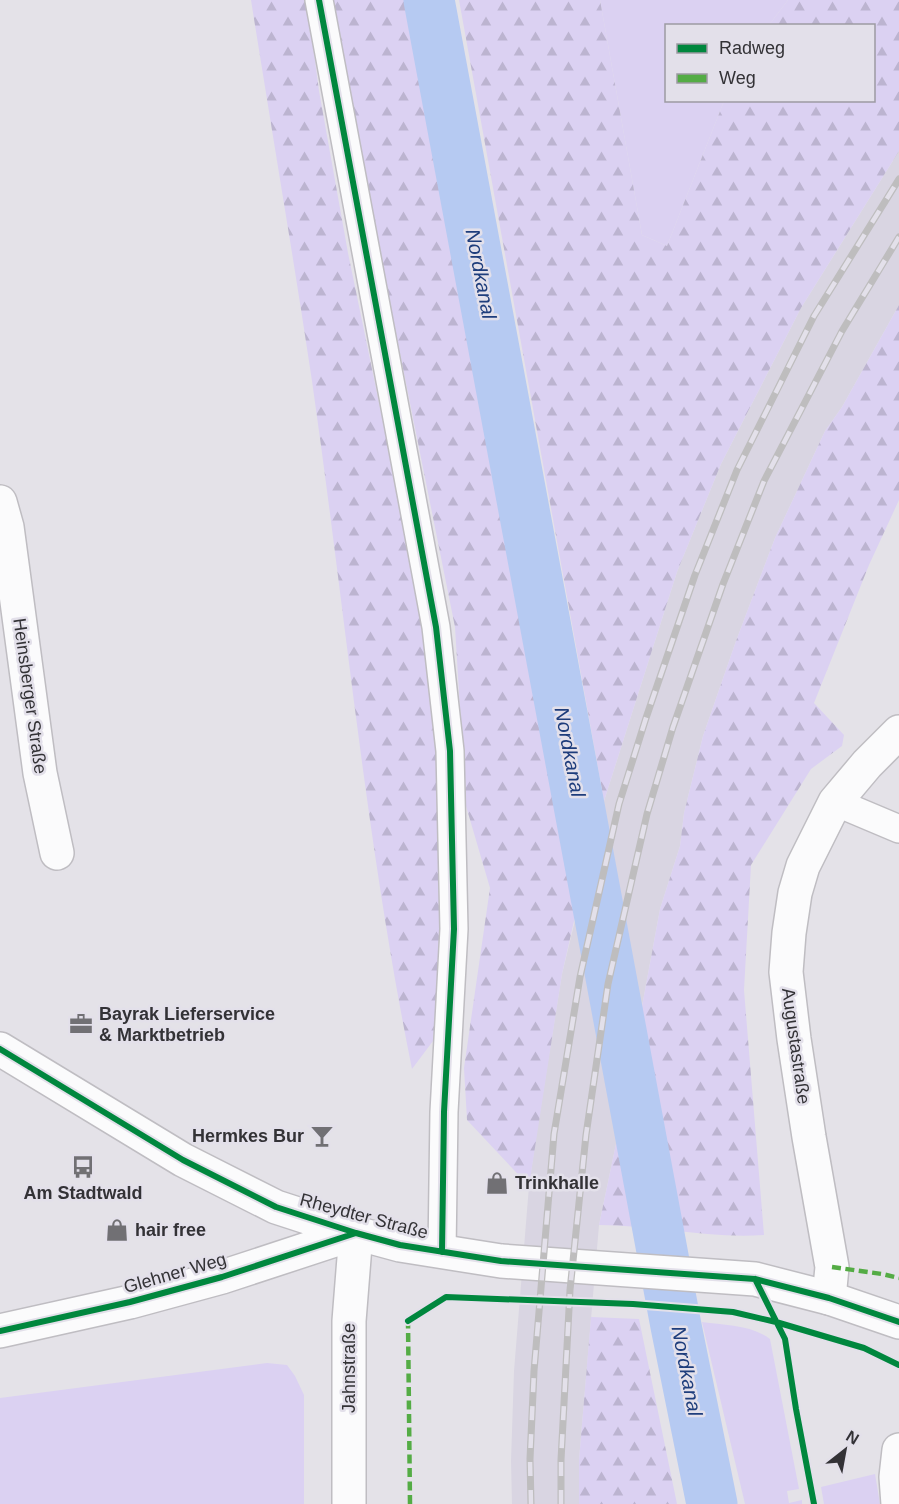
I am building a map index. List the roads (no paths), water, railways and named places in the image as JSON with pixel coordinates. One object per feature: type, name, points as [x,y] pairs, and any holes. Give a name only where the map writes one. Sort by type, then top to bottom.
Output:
[{"type":"street","name":"Heinsberger Straße","points":[[0,502],[7,527],[40,773],[57,853]]},
{"type":"street","name":"Augustastraße","points":[[829,1298],[832,1268],[809,1137],[786,972],[789,933],[795,893],[803,866],[835,801],[899,732]]},
{"type":"street","name":"Rheydter Straße","points":[[0,1048],[183,1160],[276,1207],[356,1233],[400,1245],[501,1261],[755,1279],[829,1298],[899,1322]]},
{"type":"street","name":"Glehner Weg","points":[[0,1331],[142,1299],[222,1277],[356,1233]]},
{"type":"street","name":"Jahnstraße","points":[[349,1504],[349,1320],[356,1233]]},
{"type":"street","points":[[898,1504],[896,1477],[899,1450]]},
{"type":"lane","points":[[319,0],[436,627],[450,751],[454,929],[444,1112],[442,1252]]},
{"type":"lane","points":[[835,801],[899,829]]},
{"type":"waterway","name":"Nordkanal","points":[[429,0],[676,1326],[712,1504]]},
{"type":"railway","points":[[531,1504],[530,1459],[534,1371],[554,1134],[580,977],[619,804],[695,575],[737,470],[814,316],[899,179]]},
{"type":"railway","points":[[561,1504],[561,1460],[570,1290],[586,1135],[608,984],[647,814],[673,727],[723,584],[764,481],[842,331],[899,237]]},
{"type":"place","name":"Bayrak Lieferservice & Marktbetrieb","points":[[81,1024]]},
{"type":"place","name":"Hermkes Bur","points":[[322,1136]]},
{"type":"place","name":"Am Stadtwald","points":[[83,1167]]},
{"type":"place","name":"Trinkhalle","points":[[497,1183]]},
{"type":"place","name":"hair free","points":[[117,1230]]}]
